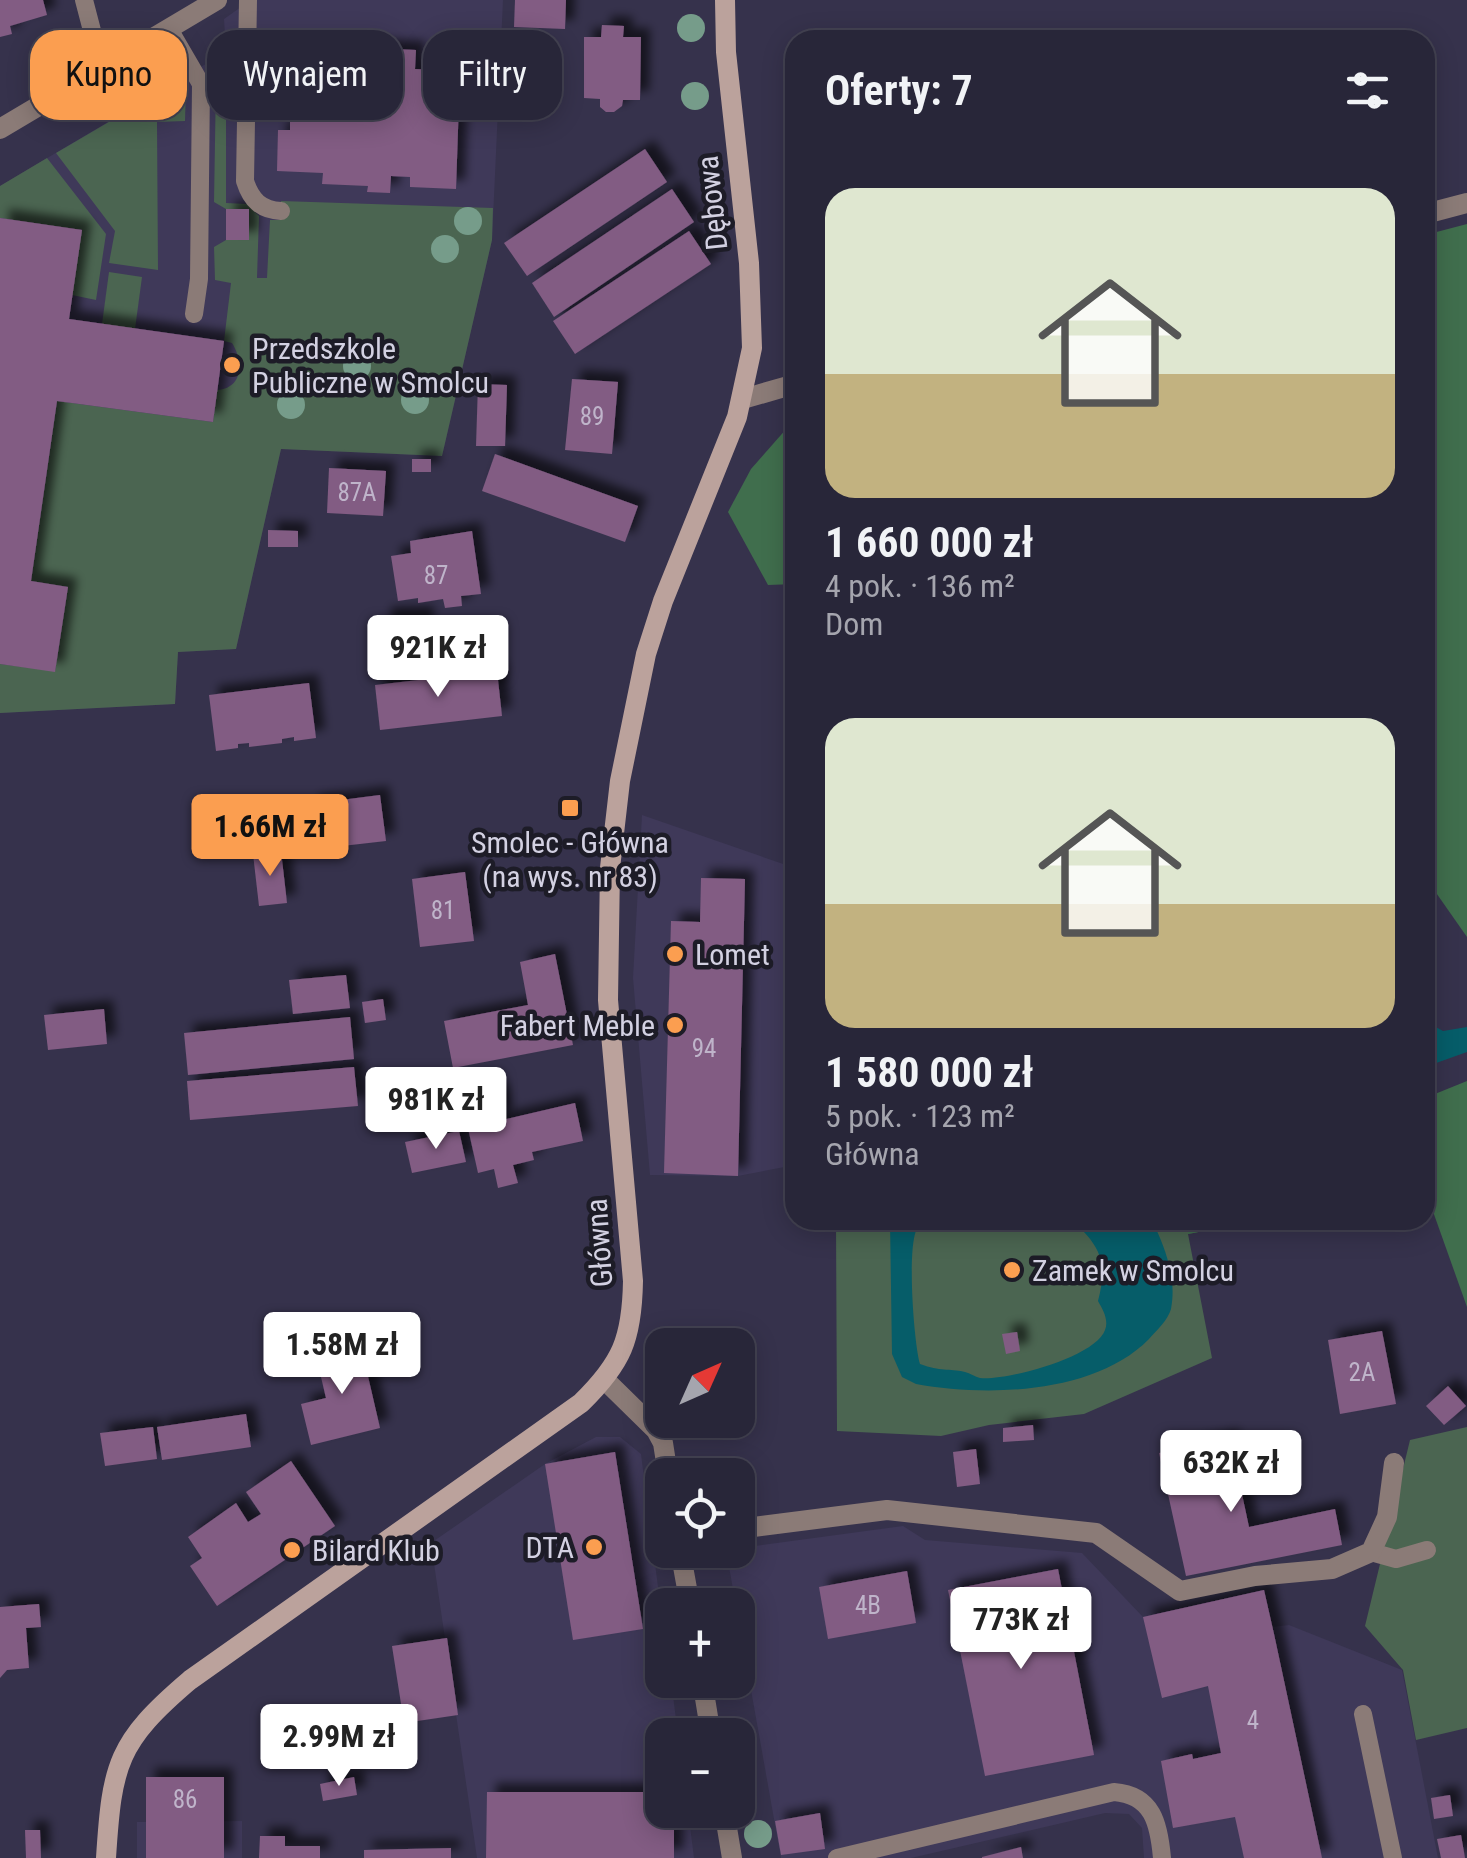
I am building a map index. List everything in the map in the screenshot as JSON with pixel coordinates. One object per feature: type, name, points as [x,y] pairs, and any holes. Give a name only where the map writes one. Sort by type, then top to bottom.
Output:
[{"type":"street","points":[[169,29],[217,0]]},
{"type":"street","name":"Dębowa","points":[[725,0],[726,52],[752,312],[752,348],[743,399]]},
{"type":"street","points":[[0,130],[30,112]]},
{"type":"street","points":[[1435,211],[1467,203]]},
{"type":"street","points":[[743,399],[785,387]]},
{"type":"street","name":"Główna","points":[[106,1858],[114,1779],[136,1732],[156,1710],[190,1680],[581,1403],[605,1380],[620,1356],[633,1304],[608,983],[610,868],[620,781],[646,654],[663,601],[743,399]]},
{"type":"street","points":[[605,1380],[656,1430],[665,1458]]},
{"type":"street","points":[[755,1527],[887,1510],[1096,1533],[1180,1591],[1255,1576],[1332,1569],[1371,1552],[1387,1517],[1394,1463]]},
{"type":"street","points":[[727,1828],[732,1858]]},
{"type":"lane","points":[[84,0],[92,30]]},
{"type":"lane","points":[[248,0],[245,181],[260,206],[281,211]]},
{"type":"lane","points":[[169,29],[200,84],[199,279],[194,314]]},
{"type":"lane","points":[[1371,1552],[1396,1559],[1427,1550]]},
{"type":"lane","points":[[1363,1714],[1393,1858]]},
{"type":"lane","points":[[838,1858],[1114,1792],[1128,1793],[1146,1802],[1156,1819],[1162,1858]]},
{"type":"shaded area","name":"Przedszkole Publiczne w Smolcu","points":[[251,0],[503,0],[502,30],[423,30],[423,120],[498,120],[492,240],[442,456],[281,449],[236,649],[178,652],[175,704],[0,713],[0,186],[111,120],[187,120],[187,75],[207,63],[207,120],[403,120],[403,30],[225,30],[224,19]]},
{"type":"shaded area","points":[[112,120],[185,120],[157,122],[158,270],[109,263],[115,231],[56,153]]},
{"type":"shaded area","points":[[215,120],[226,120],[226,203],[247,204],[259,216],[257,278],[267,278],[270,220],[280,220],[281,201],[493,208],[492,240],[442,456],[281,449],[236,649],[178,652],[175,704],[0,713],[0,664],[55,671],[68,587],[31,581],[57,401],[213,422],[217,390],[232,384],[239,373],[236,350],[232,343],[224,341],[231,283],[215,280],[214,247],[226,240],[249,239],[249,210],[226,209],[214,202]]},
{"type":"shaded area","points":[[47,158],[106,234],[96,300],[72,295],[81,230],[0,218],[0,186]]},
{"type":"shaded area","points":[[1467,224],[1467,937],[1435,891],[1435,232]]},
{"type":"shaded area","points":[[109,272],[142,277],[135,329],[102,324]]},
{"type":"shaded area","points":[[785,430],[785,584],[768,585],[728,512],[751,469]]},
{"type":"shaded area","points":[[642,815],[785,865],[785,1167],[738,1176],[650,1175],[633,978]]},
{"type":"shaded area","points":[[1435,1027],[1443,1031],[1467,1027],[1467,1052],[1435,1063]]},
{"type":"shaded area","points":[[1467,1081],[1467,1307],[1435,1217],[1435,1094]]},
{"type":"shaded area","points":[[836,1230],[1209,1230],[1188,1234],[1212,1358],[1084,1414],[989,1425],[941,1436],[837,1431]]},
{"type":"shaded area","points":[[890,1230],[917,1230],[912,1252],[912,1294],[920,1364],[992,1378],[1068,1358],[1098,1340],[1105,1330],[1105,1315],[1098,1301],[1100,1256],[1081,1230],[1156,1230],[1171,1274],[1171,1309],[1149,1339],[1100,1371],[1039,1387],[944,1388],[916,1384],[902,1377],[892,1354]]},
{"type":"shaded area","points":[[1467,1427],[1467,1728],[1416,1740],[1403,1670],[1365,1626],[1410,1440]]},
{"type":"shaded area","points":[[596,1437],[620,1437],[641,1454],[645,1568],[656,1568],[658,1588],[645,1588],[645,1698],[673,1698],[676,1718],[645,1718],[645,1828],[690,1828],[694,1858],[477,1858],[431,1543],[545,1464]]},
{"type":"shaded area","points":[[903,1526],[925,1540],[1082,1553],[1143,1617],[1264,1590],[1272,1627],[1289,1625],[1402,1670],[1438,1858],[1144,1858],[1142,1828],[1129,1814],[1105,1813],[911,1858],[781,1858],[752,1698],[755,1588],[733,1588],[729,1568],[755,1568],[755,1546]]},
{"type":"shaded area","points":[[242,1821],[242,1858],[137,1858],[137,1822]]},
{"type":"building","points":[[0,0],[43,0],[47,15],[10,26],[12,34],[0,37]]},
{"type":"building","points":[[515,0],[566,0],[565,29],[514,27]]},
{"type":"building","points":[[602,25],[624,26],[623,37],[641,37],[640,100],[623,100],[614,112],[600,107],[600,99],[584,98],[584,37],[601,37]]},
{"type":"building","points":[[403,49],[416,50],[415,69],[423,69],[423,120],[458,120],[456,189],[410,187],[410,177],[391,176],[390,193],[367,192],[368,186],[322,184],[323,173],[277,171],[278,130],[290,130],[290,120],[403,120]]},
{"type":"building","points":[[645,149],[667,182],[527,276],[504,243]]},
{"type":"building","points":[[672,189],[694,222],[554,317],[532,283]]},
{"type":"building","points":[[226,209],[249,209],[249,240],[226,240]]},
{"type":"building","points":[[0,218],[82,230],[69,319],[224,341],[213,422],[57,401],[31,581],[68,587],[55,672],[0,664]]},
{"type":"building","points":[[689,231],[711,264],[575,354],[553,321]]},
{"type":"building","points":[[572,379],[618,382],[612,454],[565,450]]},
{"type":"building","points":[[478,384],[507,385],[505,446],[476,446]]},
{"type":"building","points":[[495,454],[638,506],[625,542],[482,491]]},
{"type":"building","points":[[412,459],[431,459],[431,472],[412,472]]},
{"type":"building","points":[[329,468],[386,471],[383,516],[327,513]]},
{"type":"building","points":[[268,530],[298,531],[298,547],[268,547]]},
{"type":"building","points":[[472,531],[481,594],[461,596],[462,606],[445,608],[443,599],[398,601],[391,556],[411,553],[410,541]]},
{"type":"building","points":[[425,615],[424,653],[382,647],[382,616]]},
{"type":"building","points":[[497,671],[502,716],[380,730],[375,685]]},
{"type":"building","points":[[309,683],[316,738],[294,741],[294,737],[282,739],[282,743],[249,747],[249,743],[238,744],[238,748],[216,751],[209,695]]},
{"type":"building","points":[[380,795],[386,841],[316,849],[310,804]]},
{"type":"building","points":[[281,851],[287,903],[259,906],[253,854]]},
{"type":"building","points":[[465,872],[474,941],[420,947],[412,879]]},
{"type":"building","points":[[701,878],[745,879],[738,1176],[664,1173],[671,921],[700,922]]},
{"type":"building","points":[[555,954],[573,1045],[453,1068],[444,1021],[528,1005],[520,962]]},
{"type":"building","points":[[346,975],[350,1008],[293,1014],[289,980]]},
{"type":"building","points":[[383,999],[386,1020],[365,1023],[362,1002]]},
{"type":"building","points":[[104,1009],[107,1044],[48,1050],[44,1015]]},
{"type":"building","points":[[350,1017],[354,1059],[188,1075],[184,1033]]},
{"type":"building","points":[[354,1067],[358,1106],[190,1120],[187,1081]]},
{"type":"building","points":[[499,1092],[504,1117],[451,1129],[445,1105]]},
{"type":"building","points":[[575,1103],[583,1141],[532,1152],[534,1160],[513,1165],[518,1183],[498,1188],[494,1169],[478,1173],[468,1128]]},
{"type":"building","points":[[459,1131],[466,1162],[412,1173],[405,1142]]},
{"type":"building","points":[[1382,1331],[1396,1404],[1340,1414],[1328,1340]]},
{"type":"building","points":[[1017,1332],[1020,1351],[1006,1354],[1002,1334]]},
{"type":"building","points":[[360,1342],[380,1428],[311,1445],[301,1404],[326,1398],[315,1352]]},
{"type":"building","points":[[1448,1386],[1466,1406],[1444,1425],[1426,1406]]},
{"type":"building","points":[[246,1414],[251,1447],[162,1460],[157,1427]]},
{"type":"building","points":[[1033,1425],[1034,1440],[1003,1442],[1003,1428]]},
{"type":"building","points":[[153,1427],[157,1459],[105,1466],[100,1433]]},
{"type":"building","points":[[1230,1438],[1249,1527],[1335,1509],[1342,1545],[1186,1576],[1159,1453]]},
{"type":"building","points":[[976,1449],[980,1484],[957,1487],[953,1452]]},
{"type":"building","name":"DTA","points":[[615,1452],[643,1629],[573,1640],[545,1464]]},
{"type":"building","points":[[291,1461],[335,1526],[217,1606],[190,1566],[202,1558],[188,1537],[236,1503],[248,1522],[261,1514],[246,1492]]},
{"type":"building","points":[[1058,1569],[1094,1755],[985,1776],[948,1590]]},
{"type":"building","points":[[907,1571],[916,1623],[828,1639],[819,1587]]},
{"type":"building","points":[[1264,1590],[1322,1858],[1244,1858],[1235,1817],[1173,1828],[1161,1761],[1221,1753],[1208,1686],[1162,1698],[1143,1617]]},
{"type":"building","points":[[39,1604],[41,1627],[26,1628],[29,1668],[7,1670],[0,1678],[0,1607]]},
{"type":"building","points":[[447,1638],[458,1715],[404,1723],[392,1646]]},
{"type":"building","points":[[146,1777],[224,1777],[224,1858],[146,1858]]},
{"type":"building","points":[[354,1777],[357,1795],[323,1801],[320,1784]]},
{"type":"building","points":[[487,1792],[645,1792],[645,1828],[674,1828],[674,1858],[486,1858]]},
{"type":"building","points":[[1450,1795],[1453,1816],[1434,1819],[1431,1798]]},
{"type":"building","points":[[820,1813],[825,1849],[781,1855],[775,1821]]},
{"type":"building","points":[[25,1830],[40,1830],[41,1858],[26,1858]]},
{"type":"building","points":[[1461,1835],[1465,1858],[1441,1858],[1437,1839]]},
{"type":"building","points":[[260,1836],[285,1836],[285,1846],[320,1846],[320,1858],[259,1858]]},
{"type":"building","points":[[1021,1847],[1023,1858],[982,1858],[982,1857]]},
{"type":"building","points":[[451,1848],[451,1858],[364,1858],[364,1850]]},
{"type":"place","name":"Przedszkole Publiczne w Smolcu","points":[[232,365]]},
{"type":"place","name":"Smolec - Główna (na wys. nr 83)","points":[[570,808]]},
{"type":"place","name":"Lomet","points":[[675,954]]},
{"type":"place","name":"Fabert Meble","points":[[675,1025]]},
{"type":"place","name":"Zamek w Smolcu","points":[[1012,1270]]},
{"type":"place","name":"DTA","points":[[594,1547]]},
{"type":"place","name":"Bilard Klub","points":[[292,1550]]}]
